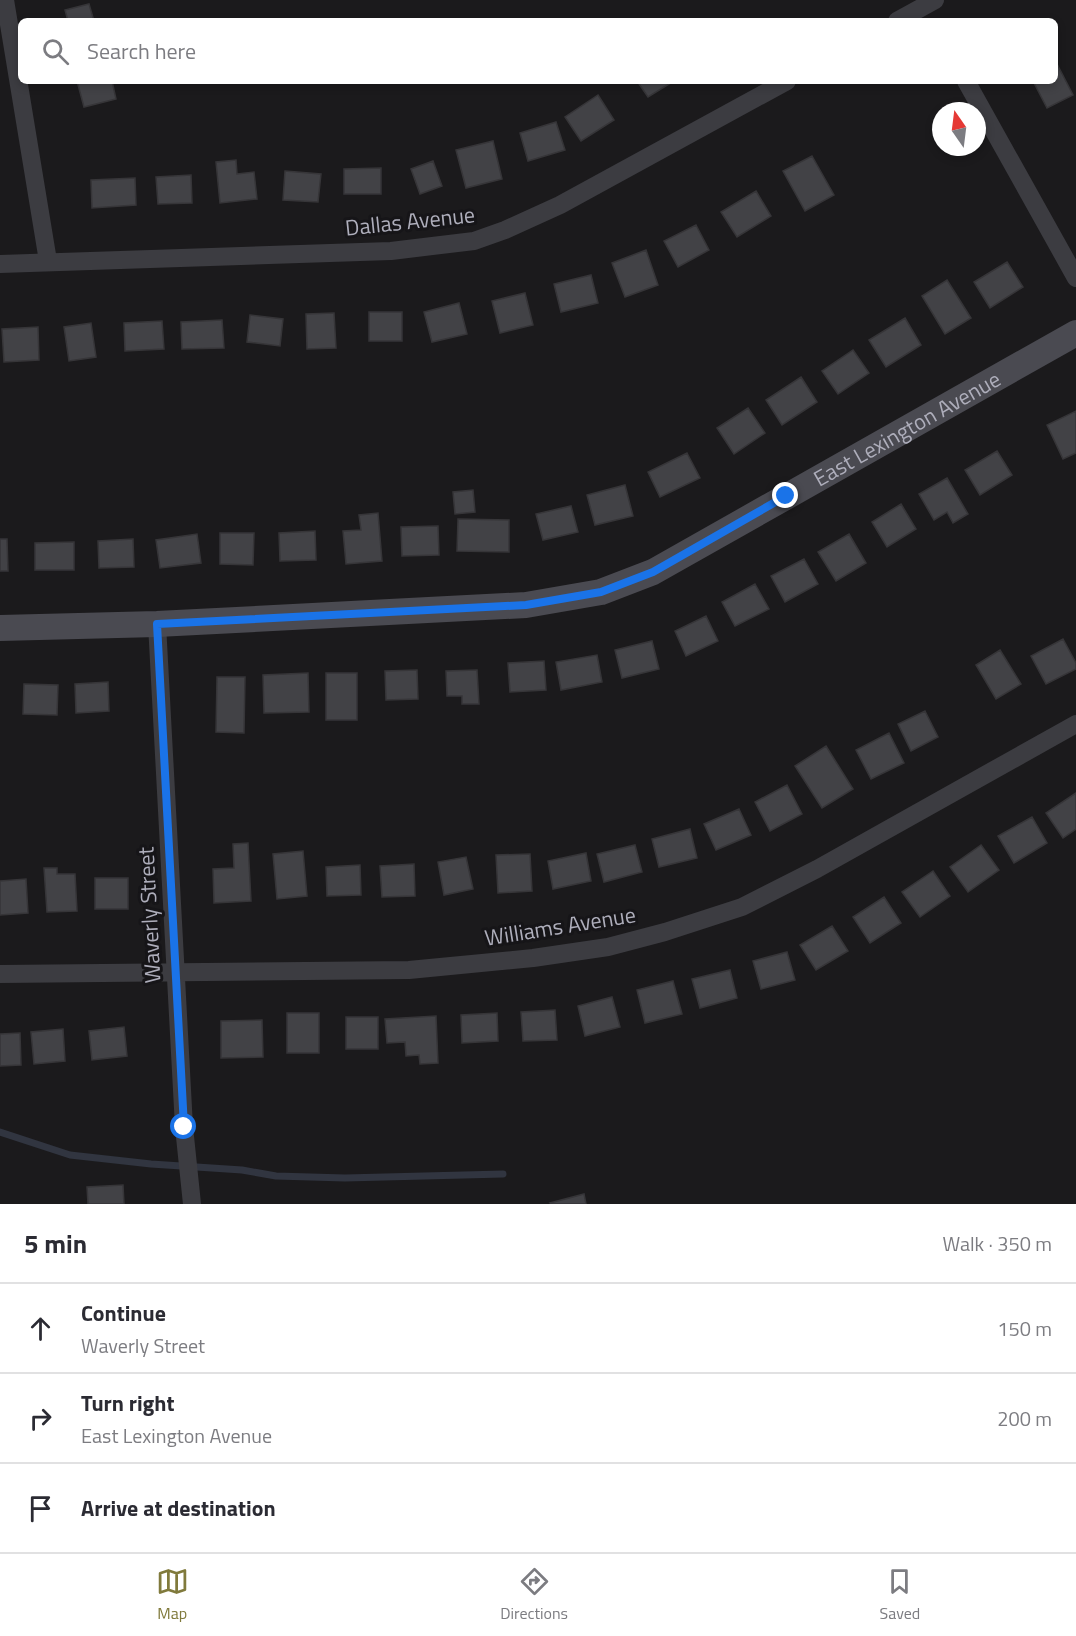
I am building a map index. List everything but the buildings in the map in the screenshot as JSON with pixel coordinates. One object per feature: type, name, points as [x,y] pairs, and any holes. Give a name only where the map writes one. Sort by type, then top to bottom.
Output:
[{"type":"main road","name":"East Lexington Avenue","points":[[0,628],[157,624],[526,605],[601,592],[653,572],[1076,333]]},
{"type":"street","points":[[5,0],[18,79]]},
{"type":"street","points":[[904,18],[928,7]]},
{"type":"street","points":[[19,84],[48,261]]},
{"type":"street","name":"Dallas Avenue","points":[[0,264],[391,251],[474,241],[506,230],[560,205],[782,84]]},
{"type":"street","points":[[968,84],[1076,278]]},
{"type":"street","name":"Waverly Street","points":[[157,624],[184,1127],[192,1204]]},
{"type":"street","name":"Williams Avenue","points":[[0,974],[409,970],[533,958],[608,947],[665,932],[742,907],[827,863],[1076,724]]},
{"type":"waterway","points":[[0,1132],[70,1155],[151,1164],[242,1170],[276,1176],[345,1178],[503,1174]]},
{"type":"route","points":[[184,1127],[157,624],[526,605],[601,592],[653,572],[786,496]]}]
